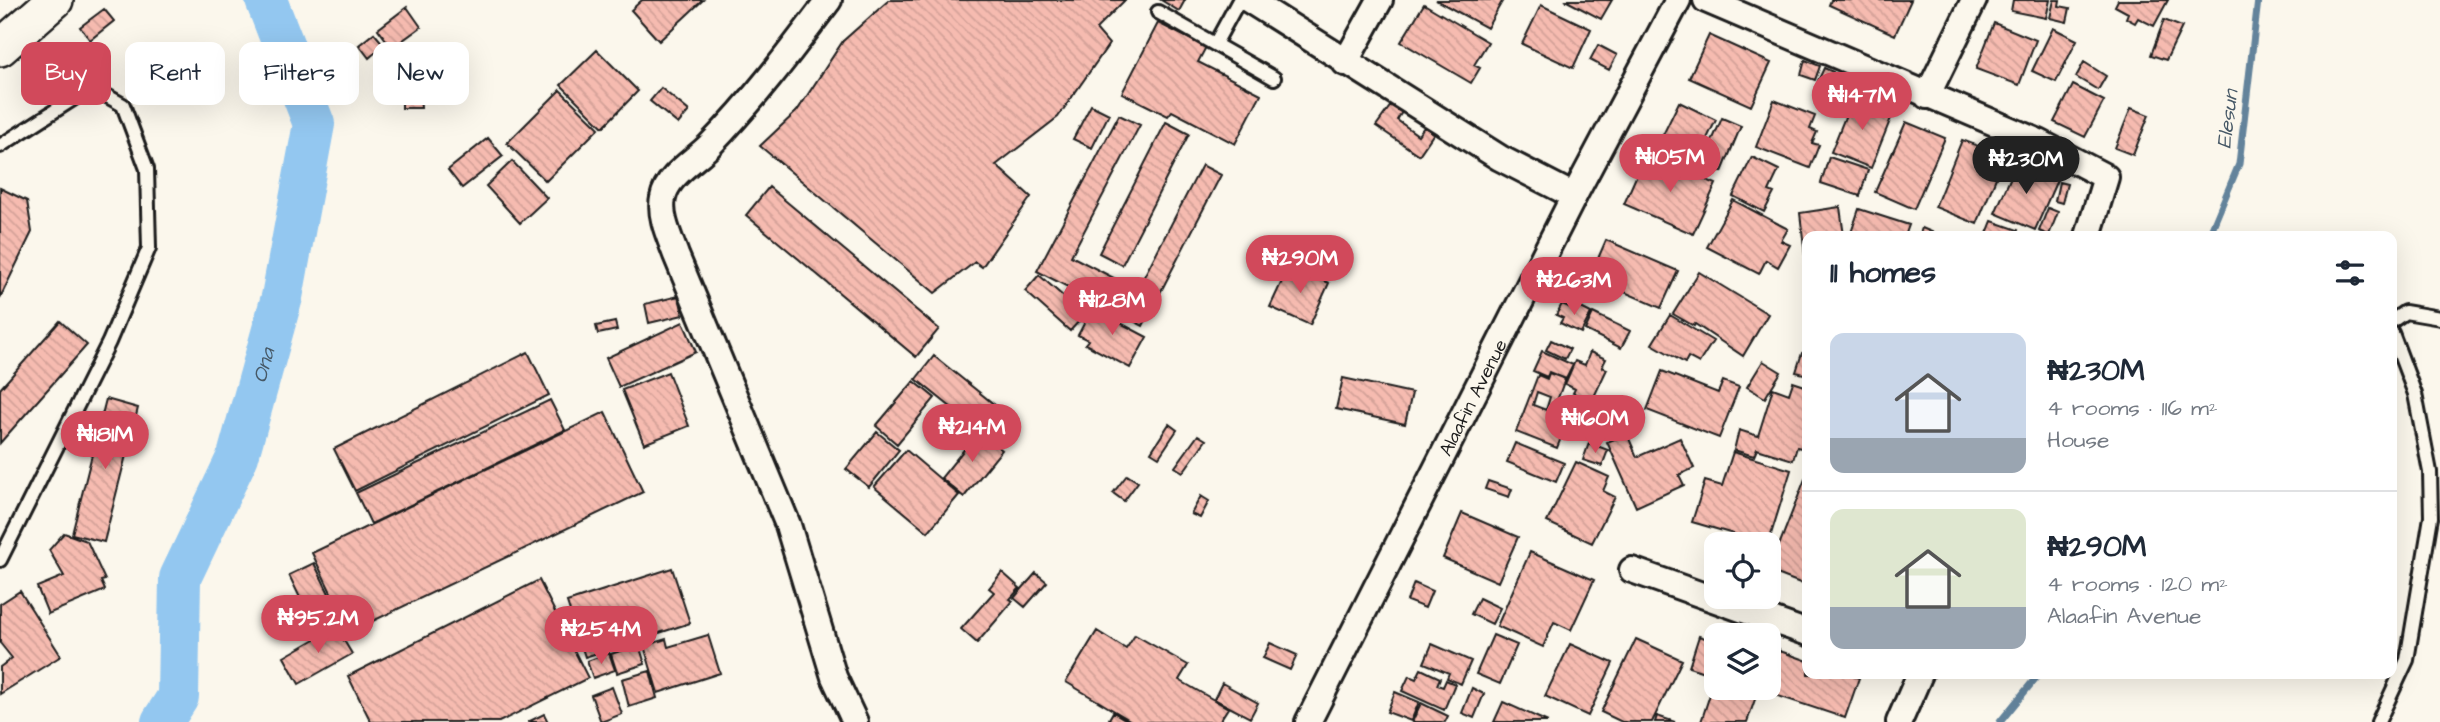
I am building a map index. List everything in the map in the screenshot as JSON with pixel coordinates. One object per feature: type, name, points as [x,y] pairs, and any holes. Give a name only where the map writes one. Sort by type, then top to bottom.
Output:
[{"type":"street","points":[[0,48],[55,0]]},
{"type":"street","points":[[829,0],[764,88],[692,163],[670,181],[663,198],[664,218],[676,255],[788,525],[834,677],[855,722]]},
{"type":"street","points":[[1250,0],[1500,158],[1574,196]]},
{"type":"street","points":[[1345,62],[1380,0]]},
{"type":"street","name":"Alaafin Avenue","points":[[1308,722],[1574,196],[1678,0]]},
{"type":"street","points":[[1706,0],[2039,142],[2106,177],[2090,231]]},
{"type":"street","points":[[1927,96],[1974,0]]},
{"type":"street","points":[[1632,570],[1802,631]]},
{"type":"street","points":[[1899,722],[1918,679]]},
{"type":"lane","points":[[1215,44],[1239,0]]},
{"type":"lane","points":[[1158,12],[1274,78]]},
{"type":"lane","points":[[0,146],[84,92],[100,92],[123,105],[147,169],[149,248],[109,342],[0,560]]},
{"type":"lane","points":[[2397,317],[2404,312],[2440,318]]},
{"type":"lane","points":[[2378,722],[2407,660],[2431,517],[2430,472],[2415,394],[2397,346]]},
{"type":"building","points":[[642,0],[703,0],[659,41],[631,10]]},
{"type":"building","points":[[889,0],[1125,0],[1096,29],[1109,44],[1058,117],[996,165],[1031,197],[982,267],[975,262],[935,293],[760,146],[797,111],[843,41]]},
{"type":"building","points":[[1161,0],[1185,0],[1179,11]]},
{"type":"building","points":[[1436,0],[1503,0],[1487,28]]},
{"type":"building","points":[[1565,0],[1612,0],[1601,19]]},
{"type":"building","points":[[1831,0],[1911,0],[1895,35],[1829,5]]},
{"type":"building","points":[[2013,0],[2050,0],[2046,18],[2011,11]]},
{"type":"building","points":[[2054,0],[2060,0],[2059,6],[2070,8],[2067,22],[2050,18]]},
{"type":"building","points":[[2118,0],[2168,0],[2154,26],[2138,18],[2135,23],[2126,18],[2128,13],[2115,6]]},
{"type":"building","points":[[1424,4],[1488,42],[1474,65],[1480,68],[1471,83],[1401,42]]},
{"type":"building","points":[[1541,5],[1591,29],[1573,68],[1522,44]]},
{"type":"building","points":[[407,7],[421,27],[400,42],[388,42],[378,29]]},
{"type":"building","points":[[104,9],[114,21],[90,40],[80,27]]},
{"type":"building","points":[[2164,20],[2182,27],[2166,60],[2151,55]]},
{"type":"building","points":[[1158,23],[1206,47],[1198,62],[1261,94],[1235,144],[1172,111],[1168,116],[1122,93]]},
{"type":"building","points":[[1994,23],[2036,40],[2019,85],[1976,69]]},
{"type":"building","points":[[2053,28],[2077,40],[2056,82],[2032,71]]},
{"type":"building","points":[[374,33],[382,42],[373,42],[373,55],[369,58],[359,45]]},
{"type":"building","points":[[1709,35],[1771,63],[1751,106],[1689,78]]},
{"type":"building","points":[[1598,45],[1617,55],[1609,70],[1590,60]]},
{"type":"building","points":[[597,50],[638,91],[603,127],[561,85]]},
{"type":"building","points":[[1805,60],[1820,66],[1815,80],[1801,75]]},
{"type":"building","points":[[2084,62],[2106,76],[2098,90],[2076,77]]},
{"type":"building","points":[[1824,68],[1833,72],[1828,85],[1818,81]]},
{"type":"building","points":[[2073,85],[2104,101],[2085,137],[2054,122]]},
{"type":"building","points":[[661,88],[689,111],[678,124],[650,101]]},
{"type":"building","points":[[560,90],[599,128],[546,181],[507,143]]},
{"type":"building","points":[[1853,97],[1893,113],[1871,168],[1831,152]]},
{"type":"building","points":[[1774,100],[1815,116],[1810,129],[1817,132],[1812,143],[1819,145],[1810,168],[1756,147]]},
{"type":"building","points":[[1679,102],[1716,120],[1697,159],[1660,141]]},
{"type":"building","points":[[402,105],[421,105],[421,108],[402,108]]},
{"type":"building","points":[[1091,105],[1109,114],[1092,148],[1073,139]]},
{"type":"building","points":[[1391,105],[1402,112],[1397,120],[1418,135],[1424,127],[1434,133],[1419,155],[1376,126]]},
{"type":"building","points":[[2131,108],[2149,115],[2133,155],[2115,148]]},
{"type":"building","points":[[1119,115],[1140,125],[1071,256],[1137,290],[1202,165],[1221,175],[1143,326],[1037,271]]},
{"type":"building","points":[[1722,118],[1741,126],[1722,172],[1702,164]]},
{"type":"building","points":[[1166,122],[1189,134],[1122,265],[1099,253]]},
{"type":"building","points":[[1906,122],[1945,138],[1914,209],[1875,192]]},
{"type":"building","points":[[488,138],[503,156],[462,188],[448,170]]},
{"type":"building","points":[[1962,140],[2005,156],[1977,224],[1935,207]]},
{"type":"building","points":[[1646,154],[1716,184],[1693,234],[1624,204]]},
{"type":"building","points":[[1752,157],[1779,170],[1769,191],[1774,193],[1764,212],[1733,196]]},
{"type":"building","points":[[1829,157],[1868,170],[1860,196],[1821,183]]},
{"type":"building","points":[[512,161],[547,198],[520,223],[486,186]]},
{"type":"building","points":[[2017,163],[2057,180],[2035,230],[1995,213]]},
{"type":"building","points":[[2059,182],[2067,184],[2062,203],[2055,201]]},
{"type":"building","points":[[769,187],[939,329],[916,357],[746,215]]},
{"type":"building","points":[[0,188],[27,201],[32,232],[0,298]]},
{"type":"building","points":[[1733,200],[1788,229],[1781,241],[1790,245],[1778,267],[1766,260],[1759,274],[1707,247]]},
{"type":"building","points":[[1840,207],[1843,231],[1802,231],[1800,213]]},
{"type":"building","points":[[2048,208],[2058,212],[2051,231],[2039,231]]},
{"type":"building","points":[[1859,209],[1909,225],[1907,231],[1852,231]]},
{"type":"building","points":[[1992,221],[2018,230],[2018,231],[1988,231]]},
{"type":"building","points":[[1606,240],[1678,271],[1661,308],[1590,277]]},
{"type":"building","points":[[1289,266],[1329,283],[1310,325],[1270,307]]},
{"type":"building","points":[[1699,272],[1768,314],[1743,356],[1695,324],[1694,326],[1673,314]]},
{"type":"building","points":[[1039,275],[1072,304],[1079,296],[1092,307],[1070,331],[1025,291]]},
{"type":"building","points":[[679,296],[683,315],[649,323],[645,304]]},
{"type":"building","points":[[1095,303],[1111,312],[1109,317],[1147,337],[1130,368],[1085,344],[1088,340],[1078,335]]},
{"type":"building","points":[[1571,303],[1591,313],[1581,333],[1560,323],[1563,318],[1556,315],[1562,304],[1569,307]]},
{"type":"building","points":[[1593,313],[1630,331],[1621,348],[1585,330]]},
{"type":"building","points":[[1670,315],[1713,341],[1699,363],[1688,357],[1685,363],[1652,344]]},
{"type":"building","points":[[60,321],[87,345],[0,443],[0,389]]},
{"type":"building","points":[[615,322],[617,330],[598,334],[596,326]]},
{"type":"building","points":[[683,322],[696,352],[619,387],[606,358]]},
{"type":"building","points":[[1551,340],[1570,349],[1565,359],[1546,350]]},
{"type":"building","points":[[1542,351],[1573,365],[1566,379],[1549,372],[1547,377],[1533,371]]},
{"type":"building","points":[[528,352],[549,395],[355,491],[334,449]]},
{"type":"building","points":[[1590,352],[1606,359],[1602,367],[1607,369],[1592,401],[1573,393],[1575,389],[1565,384],[1575,361],[1585,365]]},
{"type":"building","points":[[1802,353],[1802,374],[1796,372]]},
{"type":"building","points":[[934,356],[1016,422],[998,445],[916,379]]},
{"type":"building","points":[[1763,361],[1781,372],[1765,398],[1747,387]]},
{"type":"building","points":[[1662,371],[1718,393],[1723,381],[1739,387],[1719,438],[1647,410]]},
{"type":"building","points":[[668,372],[689,426],[644,444],[622,390]]},
{"type":"building","points":[[1549,373],[1565,379],[1555,406],[1571,412],[1557,448],[1516,432],[1538,375],[1547,379]],"holes":[[[1537,392],[1550,397],[1546,410],[1533,405]]]},
{"type":"building","points":[[1343,378],[1412,393],[1405,424],[1336,409]]},
{"type":"building","points":[[914,381],[935,398],[897,444],[876,426]]},
{"type":"building","points":[[1793,382],[1802,385],[1802,448],[1797,447],[1793,460],[1757,449],[1754,456],[1734,450],[1739,430],[1758,436],[1773,388],[1789,394]]},
{"type":"building","points":[[106,399],[138,408],[104,542],[72,534]]},
{"type":"building","points":[[550,400],[565,430],[371,524],[356,493]]},
{"type":"building","points":[[605,412],[643,492],[350,632],[312,553]]},
{"type":"building","points":[[1169,424],[1177,430],[1159,457],[1151,452]]},
{"type":"building","points":[[979,431],[1002,450],[964,497],[941,478]]},
{"type":"building","points":[[877,432],[899,450],[869,487],[846,469]]},
{"type":"building","points":[[1627,434],[1637,457],[1680,438],[1694,468],[1679,475],[1684,485],[1636,507],[1607,442]]},
{"type":"building","points":[[1198,435],[1206,440],[1183,472],[1175,467]]},
{"type":"building","points":[[1515,443],[1564,463],[1556,482],[1507,462]]},
{"type":"building","points":[[1589,443],[1608,450],[1602,466],[1583,460]]},
{"type":"building","points":[[906,450],[959,495],[928,532],[874,487]]},
{"type":"building","points":[[1733,452],[1791,470],[1772,532],[1727,532],[1692,522],[1705,481],[1722,486]]},
{"type":"building","points":[[1576,462],[1609,477],[1603,491],[1615,497],[1592,543],[1547,522]]},
{"type":"building","points":[[1127,475],[1138,482],[1124,501],[1113,493]]},
{"type":"building","points":[[1488,481],[1512,489],[1509,497],[1485,489]]},
{"type":"building","points":[[1802,487],[1802,584],[1781,576],[1781,540]]},
{"type":"building","points":[[1201,496],[1209,501],[1200,518],[1191,514]]},
{"type":"building","points":[[1462,513],[1518,537],[1498,582],[1443,558]]},
{"type":"building","points":[[64,533],[87,541],[105,580],[101,581],[105,590],[48,614],[37,587],[64,576],[49,550]]},
{"type":"building","points":[[1530,552],[1594,580],[1571,630],[1554,622],[1543,647],[1497,626]]},
{"type":"building","points":[[314,563],[341,618],[316,631],[289,575]]},
{"type":"building","points":[[672,568],[690,623],[585,657],[567,602]]},
{"type":"building","points":[[1002,572],[1020,588],[1010,599],[1013,601],[977,643],[961,629],[994,592],[989,588]]},
{"type":"building","points":[[1036,573],[1047,582],[1025,607],[1014,598]]},
{"type":"building","points":[[539,580],[588,678],[499,722],[371,722],[348,676]]},
{"type":"building","points":[[1414,583],[1432,591],[1425,608],[1407,601]]},
{"type":"building","points":[[20,591],[61,656],[0,694],[0,667],[12,658],[0,643],[0,604]]},
{"type":"building","points":[[1479,598],[1500,608],[1492,624],[1471,614]]},
{"type":"building","points":[[336,627],[352,654],[299,684],[284,657]]},
{"type":"building","points":[[1097,631],[1126,649],[1135,635],[1188,665],[1179,680],[1228,708],[1219,722],[1133,722],[1066,682]]},
{"type":"building","points":[[708,635],[720,673],[658,693],[644,646],[666,639],[668,647]]},
{"type":"building","points":[[1493,635],[1517,645],[1500,684],[1476,674]]},
{"type":"building","points":[[1699,636],[1704,638],[1704,672],[1689,667]]},
{"type":"building","points":[[1636,639],[1682,660],[1652,722],[1622,722],[1601,712]]},
{"type":"building","points":[[1270,643],[1297,655],[1290,670],[1263,658]]},
{"type":"building","points":[[1432,644],[1471,661],[1461,684],[1447,678],[1449,673],[1424,663]]},
{"type":"building","points":[[1570,644],[1613,663],[1588,716],[1545,696]]},
{"type":"building","points":[[639,645],[645,664],[617,673],[611,654]]},
{"type":"building","points":[[1781,651],[1802,659],[1802,679],[1859,679],[1845,718],[1781,697]]},
{"type":"building","points":[[609,653],[615,670],[593,678],[587,661]]},
{"type":"building","points":[[1421,669],[1440,678],[1437,685],[1443,687],[1446,680],[1455,684],[1444,710],[1402,691],[1409,676],[1416,679]]},
{"type":"building","points":[[650,671],[657,698],[629,707],[622,679]]},
{"type":"building","points":[[1222,683],[1258,703],[1250,718],[1214,699]]},
{"type":"building","points":[[612,687],[622,714],[601,722],[591,695]]},
{"type":"building","points":[[1472,688],[1484,694],[1474,718],[1462,713]]},
{"type":"building","points":[[1395,692],[1419,702],[1411,721],[1387,712]]},
{"type":"building","points":[[1708,700],[1755,700],[1747,722],[1701,722]]},
{"type":"building","points":[[1503,702],[1548,722],[1494,722]]},
{"type":"building","points":[[1421,703],[1448,716],[1445,722],[1412,722]]},
{"type":"building","points":[[1113,712],[1128,721],[1114,722],[1109,719]]},
{"type":"building","points":[[544,714],[548,722],[528,722]]},
{"type":"building","points":[[1657,716],[1675,722],[1655,722]]},
{"type":"waterway","name":"Ona","points":[[162,722],[178,697],[180,578],[238,456],[282,297],[314,124],[266,0]]},
{"type":"waterway","name":"Elesun","points":[[2211,231],[2239,164],[2258,0]]},
{"type":"waterway","name":"Elesun","points":[[2000,722],[2035,679]]}]
